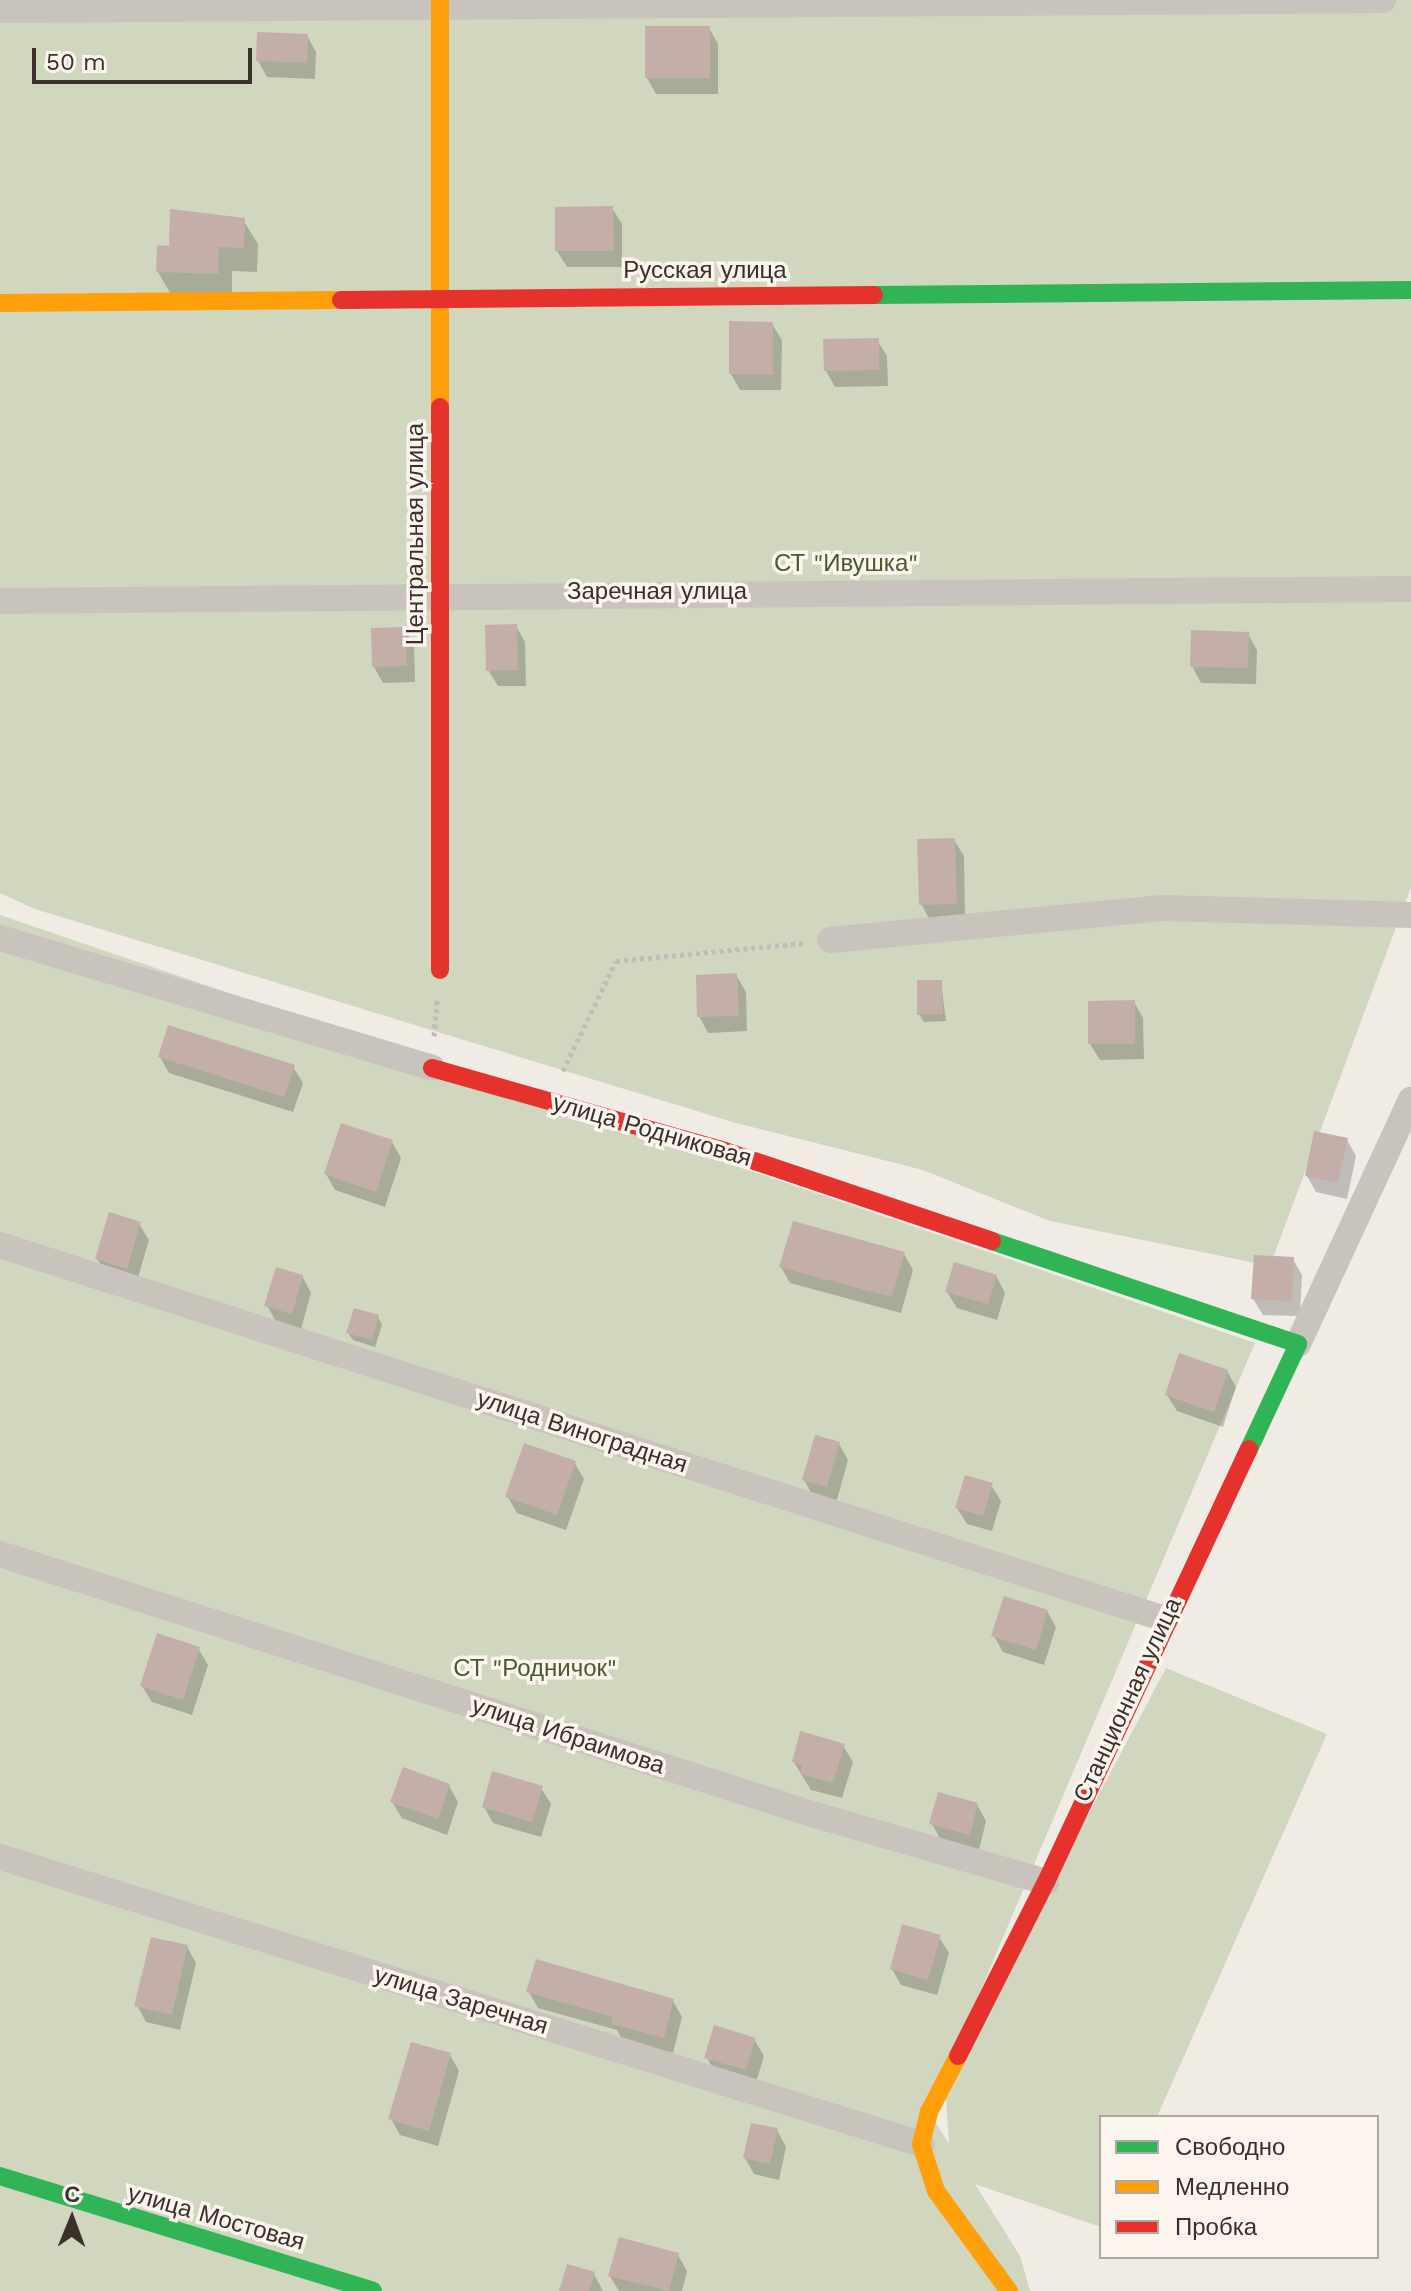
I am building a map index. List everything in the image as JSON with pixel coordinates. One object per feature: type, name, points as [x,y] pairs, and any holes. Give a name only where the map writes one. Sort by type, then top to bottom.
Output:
[{"type":"street","points":[[0,10],[440,2],[1383,0]]},
{"type":"street","name":"Центральная улица","points":[[440,2],[440,970]]},
{"type":"street","name":"Русская улица","points":[[0,303],[438,296],[1411,290]]},
{"type":"street","name":"Заречная улица","points":[[0,601],[440,593],[1411,589]]},
{"type":"street","points":[[830,940],[1162,908],[1411,915]]},
{"type":"street","name":"улица Родниковая","points":[[0,938],[432,1068],[733,1154],[1298,1344]]},
{"type":"street","name":"Станционная улица","points":[[921,2144],[929,2112],[1046,1882],[1165,1619],[1411,1100]]},
{"type":"street","name":"улица Виноградная","points":[[0,1245],[1165,1619]]},
{"type":"street","name":"улица Ибраимова","points":[[0,1554],[812,1814],[1046,1882]]},
{"type":"street","name":"улица Заречная","points":[[0,1857],[921,2144]]},
{"type":"street","points":[[921,2144],[936,2191],[1009,2291]]},
{"type":"street","name":"улица Мостовая","points":[[0,2176],[373,2291]]},
{"type":"path","points":[[549,1101],[616,961],[830,940]]},
{"type":"path","points":[[432,1068],[440,970]]},
{"type":"green space","name":"СТ \"Ивушка\"","points":[[0,0],[1411,0],[1411,887],[1270,1266],[1050,1221],[923,1170],[736,1123],[35,909],[0,893]]},
{"type":"green space","name":"СТ \"Родничок\"","points":[[0,915],[1255,1343],[929,2112],[949,2144],[945,2085],[1166,1668],[1327,1734],[1158,2115],[1099,2115],[1099,2226],[975,2184],[1020,2256],[1030,2291],[0,2291]]},
{"type":"building","points":[[645,26],[710,26],[710,78],[645,78]]},
{"type":"building","points":[[257,32],[308,34],[307,63],[256,61]]},
{"type":"building","points":[[613,206],[614,251],[555,251],[555,207]]},
{"type":"building","points":[[170,209],[245,218],[244,248],[219,247],[218,274],[156,272],[157,245],[169,246]]},
{"type":"building","points":[[729,321],[773,322],[773,375],[729,374]]},
{"type":"building","points":[[879,338],[879,370],[824,371],[823,339]]},
{"type":"building","points":[[517,624],[518,670],[486,671],[485,625]]},
{"type":"building","points":[[406,627],[407,666],[372,667],[371,628]]},
{"type":"building","points":[[1191,630],[1249,632],[1248,668],[1190,667]]},
{"type":"building","points":[[955,838],[957,904],[919,905],[917,839]]},
{"type":"building","points":[[737,973],[739,1016],[697,1017],[696,975]]},
{"type":"building","points":[[917,980],[942,980],[943,1014],[917,1015]]},
{"type":"building","points":[[1135,1000],[1135,1044],[1088,1044],[1088,1001]]},
{"type":"building","points":[[168,1025],[295,1065],[284,1097],[158,1057]]},
{"type":"building","points":[[341,1123],[393,1140],[376,1192],[324,1174]]},
{"type":"building","points":[[1314,1131],[1348,1138],[1338,1183],[1305,1176]]},
{"type":"building","points":[[109,1212],[141,1222],[127,1269],[95,1259]]},
{"type":"building","points":[[793,1221],[905,1252],[892,1297],[779,1267]]},
{"type":"building","points":[[1254,1255],[1294,1257],[1292,1301],[1251,1299]]},
{"type":"building","points":[[954,1262],[997,1275],[988,1304],[945,1292]]},
{"type":"building","points":[[276,1267],[303,1275],[292,1314],[264,1306]]},
{"type":"building","points":[[354,1308],[379,1315],[372,1340],[346,1333]]},
{"type":"building","points":[[1179,1353],[1228,1370],[1214,1412],[1165,1395]]},
{"type":"building","points":[[815,1435],[840,1442],[827,1487],[802,1480]]},
{"type":"building","points":[[524,1443],[576,1461],[557,1515],[505,1497]]},
{"type":"building","points":[[965,1475],[993,1483],[983,1516],[955,1508]]},
{"type":"building","points":[[1004,1596],[1048,1610],[1036,1650],[991,1636]]},
{"type":"building","points":[[157,1633],[200,1647],[183,1700],[140,1686]]},
{"type":"building","points":[[800,1731],[845,1744],[833,1783],[800,1774],[802,1765],[792,1762]]},
{"type":"building","points":[[403,1767],[450,1784],[438,1819],[390,1802]]},
{"type":"building","points":[[492,1771],[543,1786],[532,1822],[482,1807]]},
{"type":"building","points":[[938,1792],[978,1803],[970,1835],[929,1824]]},
{"type":"building","points":[[902,1924],[941,1935],[928,1980],[890,1969]]},
{"type":"building","points":[[151,1937],[188,1945],[172,2015],[134,2006]]},
{"type":"building","points":[[536,1959],[674,1999],[664,2038],[611,2024],[613,2017],[526,1992]]},
{"type":"building","points":[[714,2025],[756,2038],[746,2070],[704,2058]]},
{"type":"building","points":[[411,2042],[451,2053],[429,2131],[388,2119]]},
{"type":"building","points":[[751,2123],[778,2128],[770,2164],[743,2158]]},
{"type":"building","points":[[619,2237],[679,2253],[669,2291],[608,2276]]},
{"type":"building","points":[[567,2264],[595,2272],[589,2291],[559,2291]]},
{"type":"traffic: fast","points":[[874,295],[1411,290]]},
{"type":"traffic: fast","points":[[992,1241],[1298,1344],[1249,1449]]},
{"type":"traffic: fast","points":[[0,2176],[373,2291]]},
{"type":"traffic: slow","points":[[440,0],[440,407]]},
{"type":"traffic: slow","points":[[0,303],[341,300]]},
{"type":"traffic: slow","points":[[958,2056],[929,2112],[921,2144],[936,2191],[1009,2291]]},
{"type":"traffic: jam","points":[[341,300],[874,295]]},
{"type":"traffic: jam","points":[[440,407],[440,970]]},
{"type":"traffic: jam","points":[[432,1068],[719,1149],[992,1241]]},
{"type":"traffic: jam","points":[[958,2056],[1046,1882],[1249,1449]]}]
